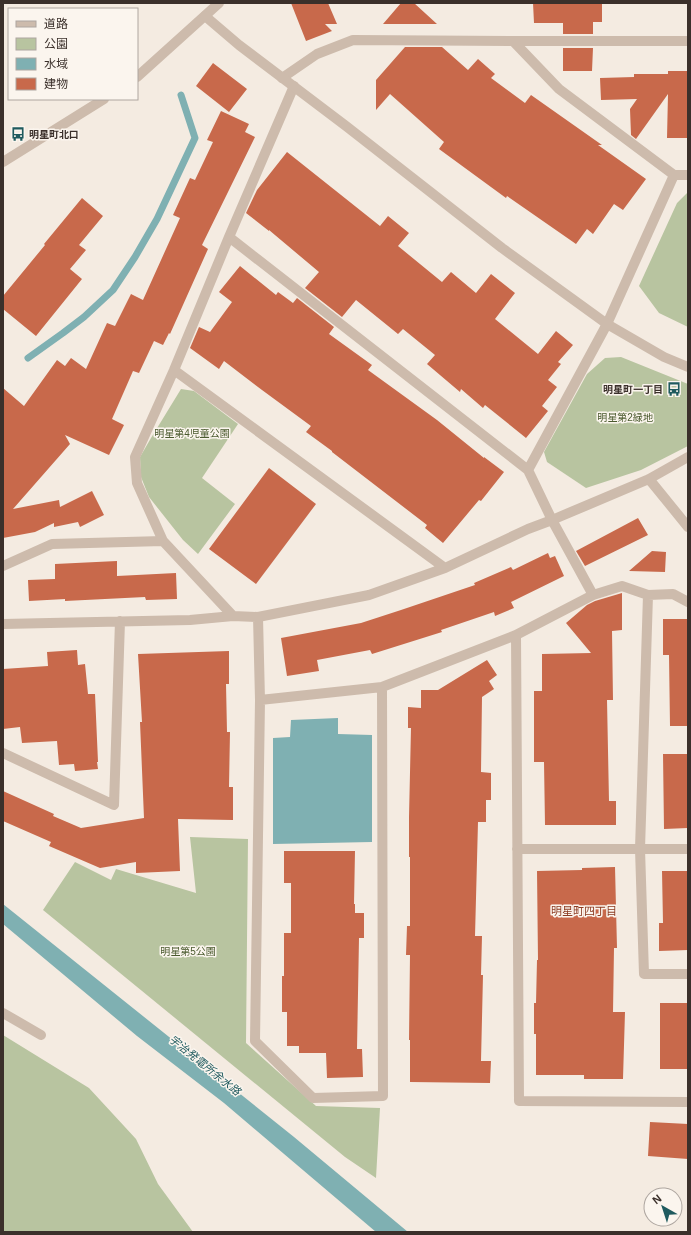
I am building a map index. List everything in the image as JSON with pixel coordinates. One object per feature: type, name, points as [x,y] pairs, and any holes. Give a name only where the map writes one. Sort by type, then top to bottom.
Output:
[{"type":"street","points":[[138,76],[219,3]]},
{"type":"street","points":[[205,16],[239,45],[502,248],[607,324],[664,357],[688,367]]},
{"type":"street","points":[[282,78],[317,54],[353,40],[688,41]]},
{"type":"street","points":[[513,41],[559,89],[674,175],[688,175]]},
{"type":"street","points":[[232,616],[163,541],[137,483],[135,457],[174,370],[294,86]]},
{"type":"street","points":[[3,162],[102,100]]},
{"type":"street","points":[[528,470],[607,324],[674,175]]},
{"type":"street","points":[[229,237],[528,470],[552,520],[593,595]]},
{"type":"street","points":[[174,370],[445,568]]},
{"type":"street","points":[[3,624],[190,620],[232,616],[258,617],[369,595],[445,568],[528,529],[649,478],[688,457]]},
{"type":"street","points":[[649,478],[688,527]]},
{"type":"street","points":[[3,566],[52,544],[163,541]]},
{"type":"street","points":[[260,700],[382,687],[516,635],[593,595],[622,586],[648,595],[673,594],[688,602]]},
{"type":"street","points":[[648,595],[640,849],[644,974],[688,974]]},
{"type":"street","points":[[258,617],[260,700],[255,1041],[313,1098],[383,1096],[382,687]]},
{"type":"street","points":[[3,753],[114,805],[120,621]]},
{"type":"street","points":[[516,635],[519,1101],[688,1102]]},
{"type":"street","points":[[517,849],[688,849]]},
{"type":"street","points":[[3,1013],[41,1035]]},
{"type":"green space","points":[[688,192],[688,327],[659,313],[639,286],[677,203]]},
{"type":"green space","name":"明星第2緑地","points":[[621,357],[688,384],[688,446],[641,470],[586,488],[547,462],[544,452],[587,374],[605,358]]},
{"type":"green space","name":"明星第4児童公園","points":[[181,389],[194,391],[238,424],[202,478],[235,504],[198,554],[183,540],[149,497],[141,477],[140,457]]},
{"type":"green space","name":"明星第5公園","points":[[190,837],[248,839],[246,1043],[316,1106],[380,1108],[376,1178],[345,1157],[43,910],[75,862],[111,880],[116,869],[196,893]]},
{"type":"green space","points":[[3,1035],[89,1088],[136,1139],[158,1184],[193,1232],[3,1232]]},
{"type":"water","points":[[338,718],[338,734],[372,735],[372,842],[273,844],[273,738],[290,737],[291,720]]},
{"type":"water","points":[[3,904],[294,1137],[408,1232],[376,1232],[224,1103],[137,1036],[3,924]]},
{"type":"building","points":[[291,3],[328,3],[337,24],[325,24],[332,31],[306,41]]},
{"type":"building","points":[[401,3],[414,3],[437,24],[383,24]]},
{"type":"building","points":[[533,3],[602,3],[602,22],[593,22],[593,34],[563,34],[563,23],[534,23]]},
{"type":"building","points":[[405,47],[442,47],[468,70],[478,59],[495,74],[491,78],[525,103],[531,95],[602,145],[598,145],[646,179],[623,210],[614,204],[593,234],[587,229],[576,244],[507,196],[506,198],[439,149],[444,142],[390,94],[376,110],[376,80]]},
{"type":"building","points":[[563,48],[593,48],[592,71],[563,71]]},
{"type":"building","points":[[213,63],[247,89],[229,112],[196,86]]},
{"type":"building","points":[[668,71],[688,71],[688,138],[667,138],[668,94],[636,139],[631,135],[630,109],[637,99],[601,100],[600,78],[634,77],[634,74],[668,74]]},
{"type":"building","points":[[221,111],[249,124],[245,132],[255,137],[202,245],[208,249],[170,334],[169,333],[163,345],[154,341],[139,373],[133,371],[112,419],[124,425],[109,455],[65,435],[70,444],[13,509],[59,500],[60,507],[92,491],[104,515],[80,527],[78,522],[54,527],[54,523],[35,532],[3,538],[3,388],[24,406],[57,360],[65,366],[71,358],[86,369],[107,323],[115,326],[131,294],[143,300],[180,218],[173,215],[190,178],[195,180],[213,142],[207,140]]},
{"type":"building","points":[[287,152],[380,226],[388,216],[409,233],[398,246],[442,282],[451,272],[476,293],[491,274],[515,293],[495,319],[538,354],[556,331],[573,345],[558,362],[561,364],[548,380],[557,387],[542,406],[548,411],[526,438],[485,405],[483,408],[461,389],[460,392],[427,364],[435,355],[403,329],[398,334],[356,300],[342,317],[305,288],[319,272],[269,230],[246,213],[257,190]]},
{"type":"building","points":[[82,198],[103,216],[79,245],[86,250],[70,269],[82,279],[36,336],[3,309],[3,296]]},
{"type":"building","points":[[240,266],[276,295],[278,292],[293,303],[297,298],[334,327],[329,334],[372,365],[368,370],[437,420],[484,458],[504,472],[481,501],[479,500],[443,543],[425,528],[427,525],[306,432],[311,426],[224,361],[219,369],[190,348],[199,327],[210,332],[232,302],[219,292]]},
{"type":"building","points":[[269,468],[316,504],[256,584],[209,549]]},
{"type":"building","points":[[638,518],[648,535],[585,566],[576,551]]},
{"type":"building","points":[[652,551],[666,552],[665,572],[629,571]]},
{"type":"building","points":[[548,553],[550,558],[555,556],[564,576],[511,602],[514,608],[495,616],[494,612],[441,630],[442,632],[372,654],[370,650],[317,660],[319,671],[287,676],[281,638],[361,623],[475,585],[474,583],[511,567],[513,570]]},
{"type":"building","points":[[117,561],[117,576],[176,573],[177,599],[146,600],[145,597],[65,601],[65,599],[29,601],[28,580],[55,579],[55,564]]},
{"type":"building","points":[[622,593],[622,630],[612,631],[613,700],[607,700],[609,801],[616,801],[616,825],[545,825],[544,762],[534,762],[534,691],[542,691],[542,654],[591,653],[566,623],[587,605]]},
{"type":"building","points":[[663,619],[688,619],[688,726],[670,726],[669,655],[663,655]]},
{"type":"building","points":[[77,650],[78,665],[85,664],[88,694],[95,694],[98,769],[75,771],[74,764],[59,765],[57,741],[22,743],[20,727],[3,729],[3,669],[48,666],[47,652]]},
{"type":"building","points":[[229,651],[229,684],[226,684],[227,732],[230,732],[229,787],[233,787],[233,820],[178,819],[180,871],[136,873],[136,862],[100,868],[49,846],[51,842],[3,821],[3,791],[81,828],[144,818],[140,722],[142,722],[138,654]]},
{"type":"building","points":[[487,660],[497,675],[489,681],[494,689],[482,697],[481,772],[491,773],[491,800],[486,800],[486,822],[478,822],[475,936],[482,936],[481,975],[483,975],[481,1061],[491,1061],[490,1083],[410,1082],[410,955],[406,955],[407,926],[410,926],[409,817],[411,728],[408,728],[408,707],[421,708],[421,690],[438,690]]},
{"type":"building","points":[[663,754],[688,754],[688,828],[664,829]]},
{"type":"building","points":[[284,851],[355,851],[355,913],[364,913],[364,938],[359,938],[357,1049],[362,1049],[363,1077],[327,1078],[326,1053],[299,1053],[299,1046],[287,1046],[287,1012],[282,1012],[282,976],[284,976],[284,933],[291,933],[291,883],[284,883]]},
{"type":"building","points":[[615,867],[617,948],[614,948],[613,1012],[625,1012],[623,1079],[584,1079],[584,1075],[536,1075],[534,1003],[536,1003],[538,960],[537,871],[582,870],[582,868]]},
{"type":"building","points":[[662,871],[688,871],[688,950],[659,951],[659,923],[663,923]]},
{"type":"building","points":[[660,1003],[688,1003],[688,1069],[660,1069]]},
{"type":"building","points":[[650,1122],[688,1124],[688,1159],[648,1156]]},
{"type":"waterway","points":[[28,358],[84,317],[113,290],[135,257],[157,219],[195,138],[181,95]]},
{"type":"place","name":"明星町北口","points":[[18,134]]},
{"type":"place","name":"明星町一丁目","points":[[674,389]]},
{"type":"district","name":"明星町四丁目","points":[[584,911]]},
{"type":"water label","name":"宇治発電所余水路","points":[[205,1065]]}]
